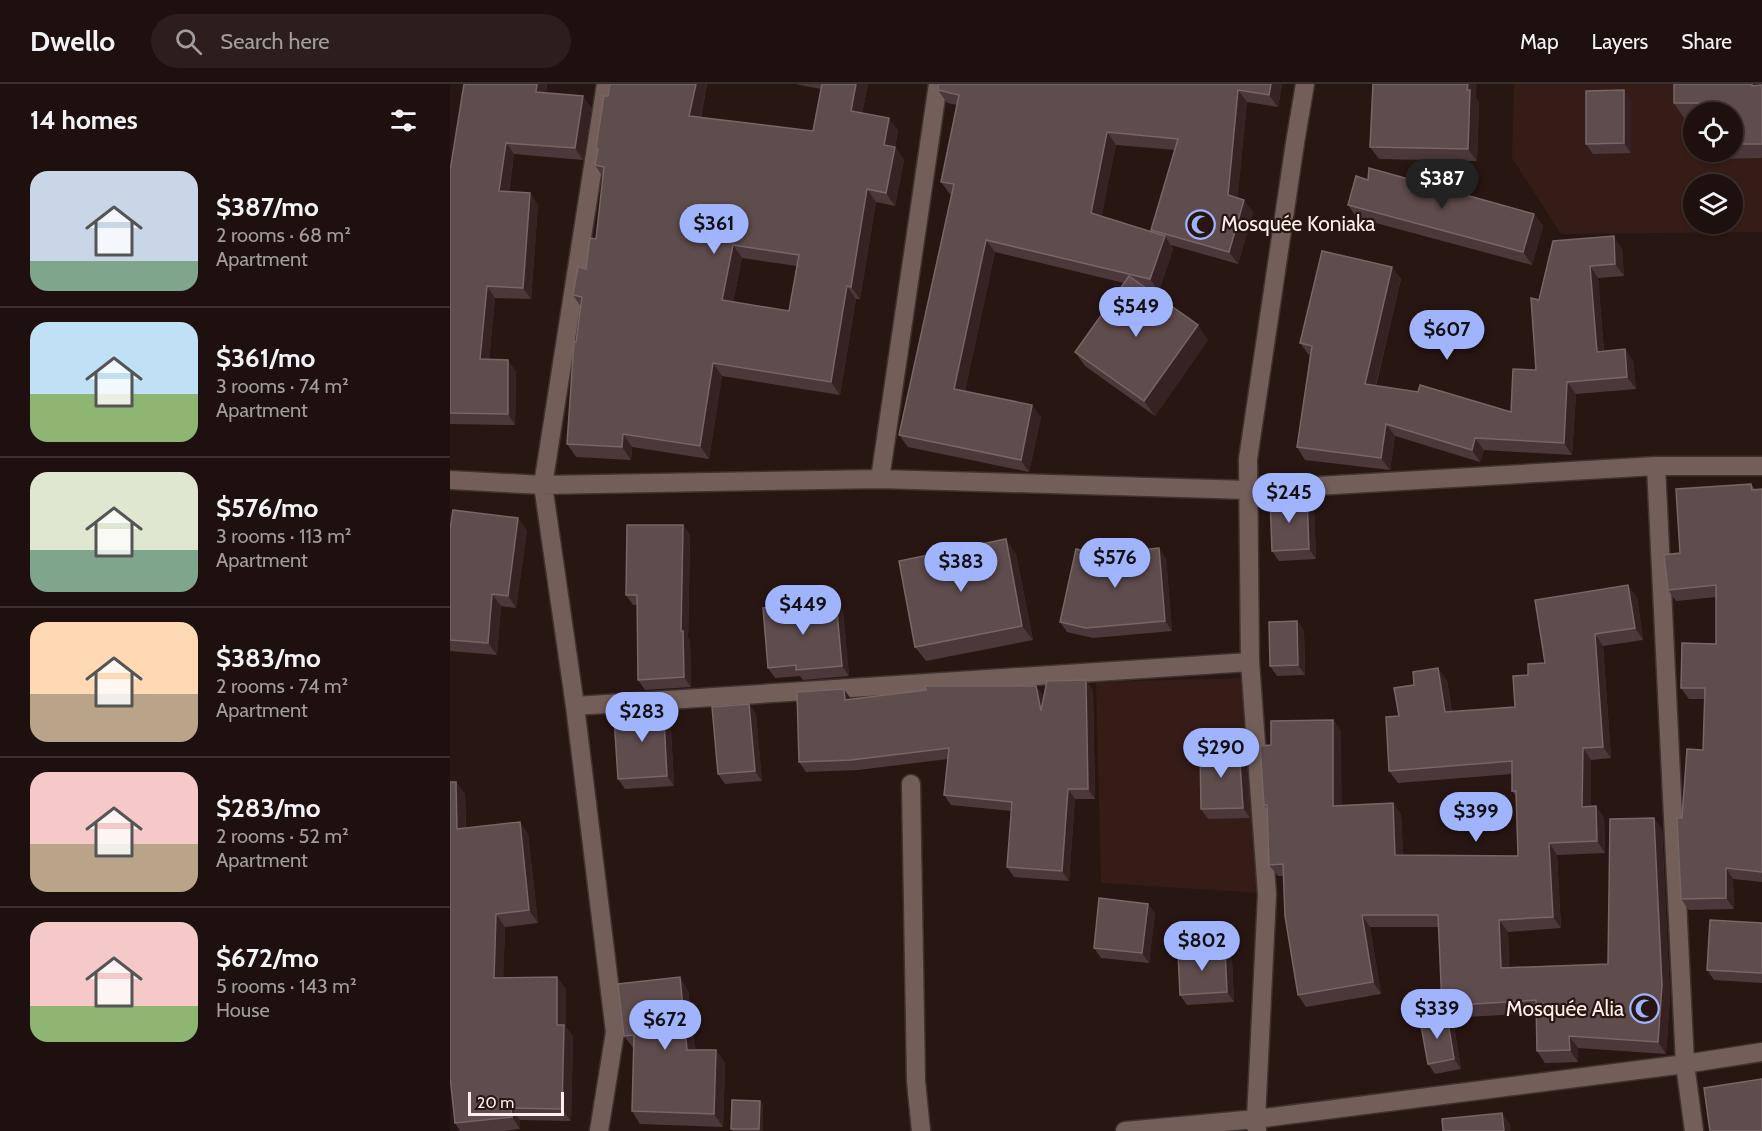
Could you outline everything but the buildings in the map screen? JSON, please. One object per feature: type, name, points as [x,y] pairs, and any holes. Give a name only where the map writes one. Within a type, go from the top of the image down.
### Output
[{"type":"street","points":[[599,1131],[615,1032],[575,706],[543,485],[606,84]]},
{"type":"street","points":[[880,479],[938,84]]},
{"type":"street","points":[[1256,1125],[1268,894],[1250,662],[1248,459],[1305,84]]},
{"type":"street","points":[[450,480],[543,485],[880,479],[1248,490],[1656,466],[1762,466]]},
{"type":"street","points":[[1656,466],[1685,1064],[1694,1131]]},
{"type":"street","points":[[575,706],[1250,662]]},
{"type":"street","points":[[911,784],[916,1081],[921,1131]]},
{"type":"street","points":[[1125,1131],[1256,1125],[1762,1052]]},
{"type":"shaded area","points":[[1514,84],[1762,84],[1762,232],[1743,232],[1743,174],[1683,174],[1683,233],[1561,234],[1512,158]]},
{"type":"shaded area","points":[[1247,678],[1260,893],[1101,883],[1096,682]]},
{"type":"place","name":"Mosquée Koniaka","points":[[1200,224]]},
{"type":"place","name":"Mosquée Alia","points":[[1645,1009]]}]
